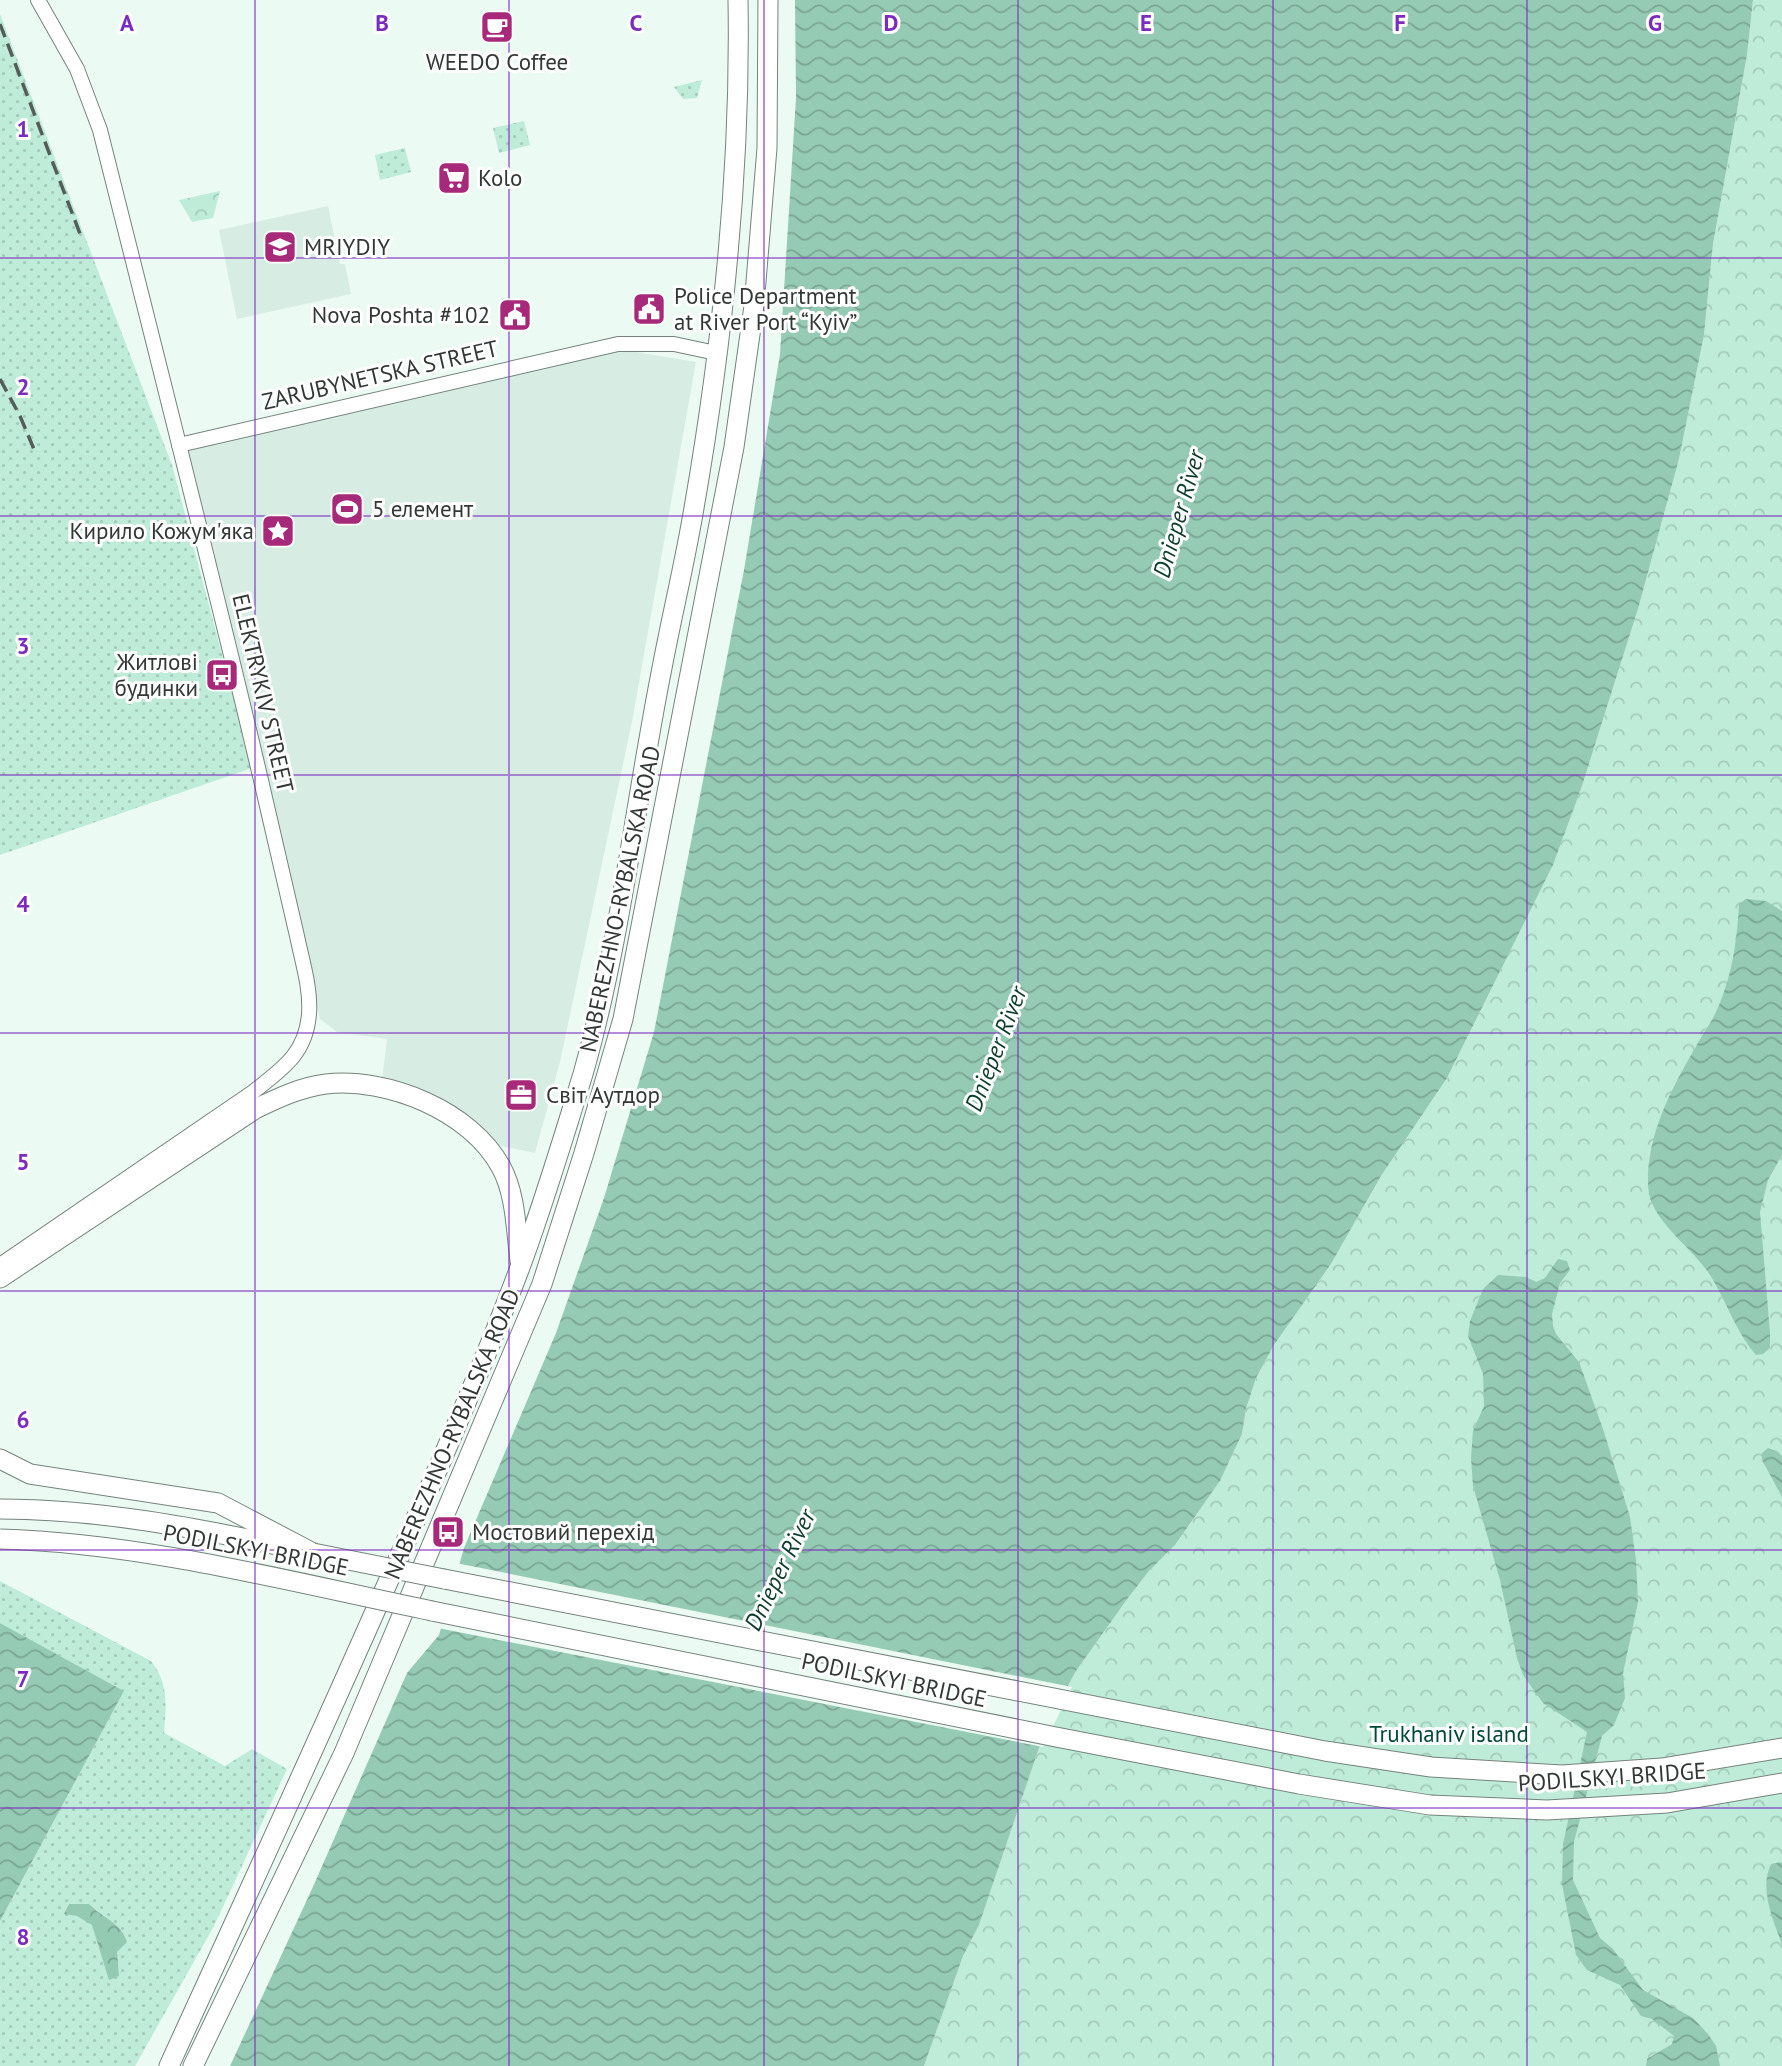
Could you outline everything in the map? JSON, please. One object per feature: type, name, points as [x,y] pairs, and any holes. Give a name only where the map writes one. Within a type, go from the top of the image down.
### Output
[{"type":"main road","name":"NABEREZHNO-RYBALSKA ROAD","points":[[169,2066],[320,1739],[456,1428],[520,1266],[581,1079],[604,987],[660,678],[694,509],[716,353],[736,165],[738,0]]},
{"type":"main road","name":"NABEREZHNO-RYBALSKA ROAD","points":[[193,2066],[344,1754],[542,1284],[624,1019],[734,447],[754,306],[767,148],[768,0]]},
{"type":"main road","points":[[0,1278],[255,1109],[313,1086],[327,1084],[360,1084],[409,1095],[438,1109],[473,1132],[489,1150],[507,1180],[520,1266]]},
{"type":"main road","points":[[0,1459],[30,1474],[218,1503],[313,1553]]},
{"type":"main road","name":"PODILSKYI BRIDGE","points":[[0,1508],[82,1512],[149,1521],[1325,1751],[1431,1767],[1562,1775],[1662,1768],[1782,1748]]},
{"type":"main road","name":"PODILSKYI BRIDGE","points":[[0,1539],[57,1541],[141,1553],[1056,1738],[1299,1784],[1430,1805],[1547,1810],[1667,1803],[1782,1783]]},
{"type":"street","name":"ELEKTRYKIV STREET","points":[[0,1265],[253,1092],[298,1053],[309,1016],[310,996],[223,620],[100,130],[77,69],[38,0]]},
{"type":"street","name":"ZARUBYNETSKA STREET","points":[[179,445],[618,344],[674,344],[716,353]]},
{"type":"shaded area","name":"MRIYDIY","points":[[328,206],[340,264],[345,264],[351,294],[237,319],[219,230]]},
{"type":"shaded area","points":[[624,350],[696,362],[632,722],[560,1062],[535,1153],[485,1143],[381,1087],[387,1039],[337,1032],[320,1019],[265,771],[184,449]]},
{"type":"green space","name":"Trukhaniv island","points":[[1753,0],[1782,0],[1782,2066],[924,2066],[963,1956],[979,1925],[1039,1748],[1062,1697],[1076,1671],[1128,1598],[1149,1571],[1175,1545],[1220,1481],[1242,1434],[1246,1409],[1256,1378],[1274,1345],[1331,1264],[1381,1176],[1447,1078],[1553,865],[1581,789],[1638,609],[1679,459],[1704,335],[1713,244],[1747,55]]},
{"type":"green space","points":[[0,14],[172,465],[252,768],[0,855]]},
{"type":"green space","points":[[702,80],[697,98],[683,99],[674,87]]},
{"type":"green space","points":[[524,121],[530,145],[499,153],[493,128]]},
{"type":"green space","points":[[405,148],[411,172],[380,180],[375,155]]},
{"type":"green space","points":[[220,191],[213,218],[192,222],[179,200]]},
{"type":"green space","points":[[0,1581],[151,1661],[164,1687],[164,1733],[225,1766],[252,1749],[287,1769],[214,1926],[135,2066],[0,2066],[0,1921],[124,1691],[0,1623]]},
{"type":"green space","points":[[69,1904],[89,1904],[116,1925],[124,1935],[127,1942],[117,1952],[119,1976],[109,1980],[92,1925],[77,1916],[64,1914]]},
{"type":"water","name":"Dnieper River","points":[[795,0],[1753,0],[1747,55],[1713,244],[1704,335],[1679,459],[1638,609],[1581,789],[1553,865],[1447,1078],[1381,1176],[1331,1264],[1274,1345],[1256,1378],[1246,1409],[1242,1434],[1220,1481],[1175,1545],[1149,1571],[1128,1598],[1076,1671],[1062,1697],[1039,1748],[979,1925],[963,1956],[924,2066],[230,2066],[407,1673],[439,1635],[464,1548],[556,1333],[604,1198],[654,1032],[744,570],[780,354],[796,98]]},
{"type":"water","points":[[1746,899],[1766,901],[1782,911],[1782,1155],[1768,1180],[1760,1212],[1770,1348],[1763,1354],[1756,1355],[1742,1336],[1708,1272],[1656,1211],[1650,1198],[1648,1181],[1653,1139],[1665,1105],[1713,1018],[1729,977],[1739,904]]},
{"type":"water","points":[[1558,1259],[1567,1261],[1570,1270],[1560,1283],[1552,1314],[1553,1326],[1556,1334],[1579,1362],[1604,1432],[1630,1517],[1638,1602],[1623,1673],[1625,1698],[1614,1725],[1602,1736],[1574,1842],[1573,1880],[1600,1938],[1613,1949],[1643,1990],[1693,2018],[1708,2034],[1716,2046],[1720,2066],[1646,2066],[1647,2059],[1672,2044],[1674,2036],[1652,2019],[1641,2016],[1620,1985],[1587,1970],[1576,1955],[1562,1884],[1563,1844],[1587,1732],[1543,1703],[1523,1675],[1473,1486],[1473,1431],[1484,1406],[1483,1374],[1468,1336],[1470,1321],[1483,1289],[1498,1275],[1526,1277],[1536,1282],[1545,1278]]},
{"type":"water","points":[[1768,1448],[1782,1456],[1782,1497],[1762,1460],[1762,1453]]},
{"type":"water","points":[[0,1623],[124,1691],[0,1921]]},
{"type":"water","points":[[1782,1862],[1782,1944],[1769,1904],[1766,1884],[1771,1864]]},
{"type":"pier","points":[[456,1563],[1072,1687],[1043,1747],[438,1628]]},
{"type":"railway","points":[[0,24],[82,239]]},
{"type":"railway","points":[[0,379],[36,454]]},
{"type":"place","name":"WEEDO Coffee","points":[[497,27]]},
{"type":"place","name":"Kolo","points":[[454,178]]},
{"type":"place","name":"MRIYDIY","points":[[280,247]]},
{"type":"place","name":"Police Department at River Port “Kyiv”","points":[[649,309]]},
{"type":"place","name":"Nova Poshta #102","points":[[515,315]]},
{"type":"place","name":"5 елемент","points":[[347,509]]},
{"type":"place","name":"Кирило Кожум'яка","points":[[278,531]]},
{"type":"place","name":"Житлові будинки","points":[[222,675]]},
{"type":"place","name":"Світ Аутдор","points":[[521,1095]]},
{"type":"place","name":"Мостовий перехід","points":[[448,1532]]}]
